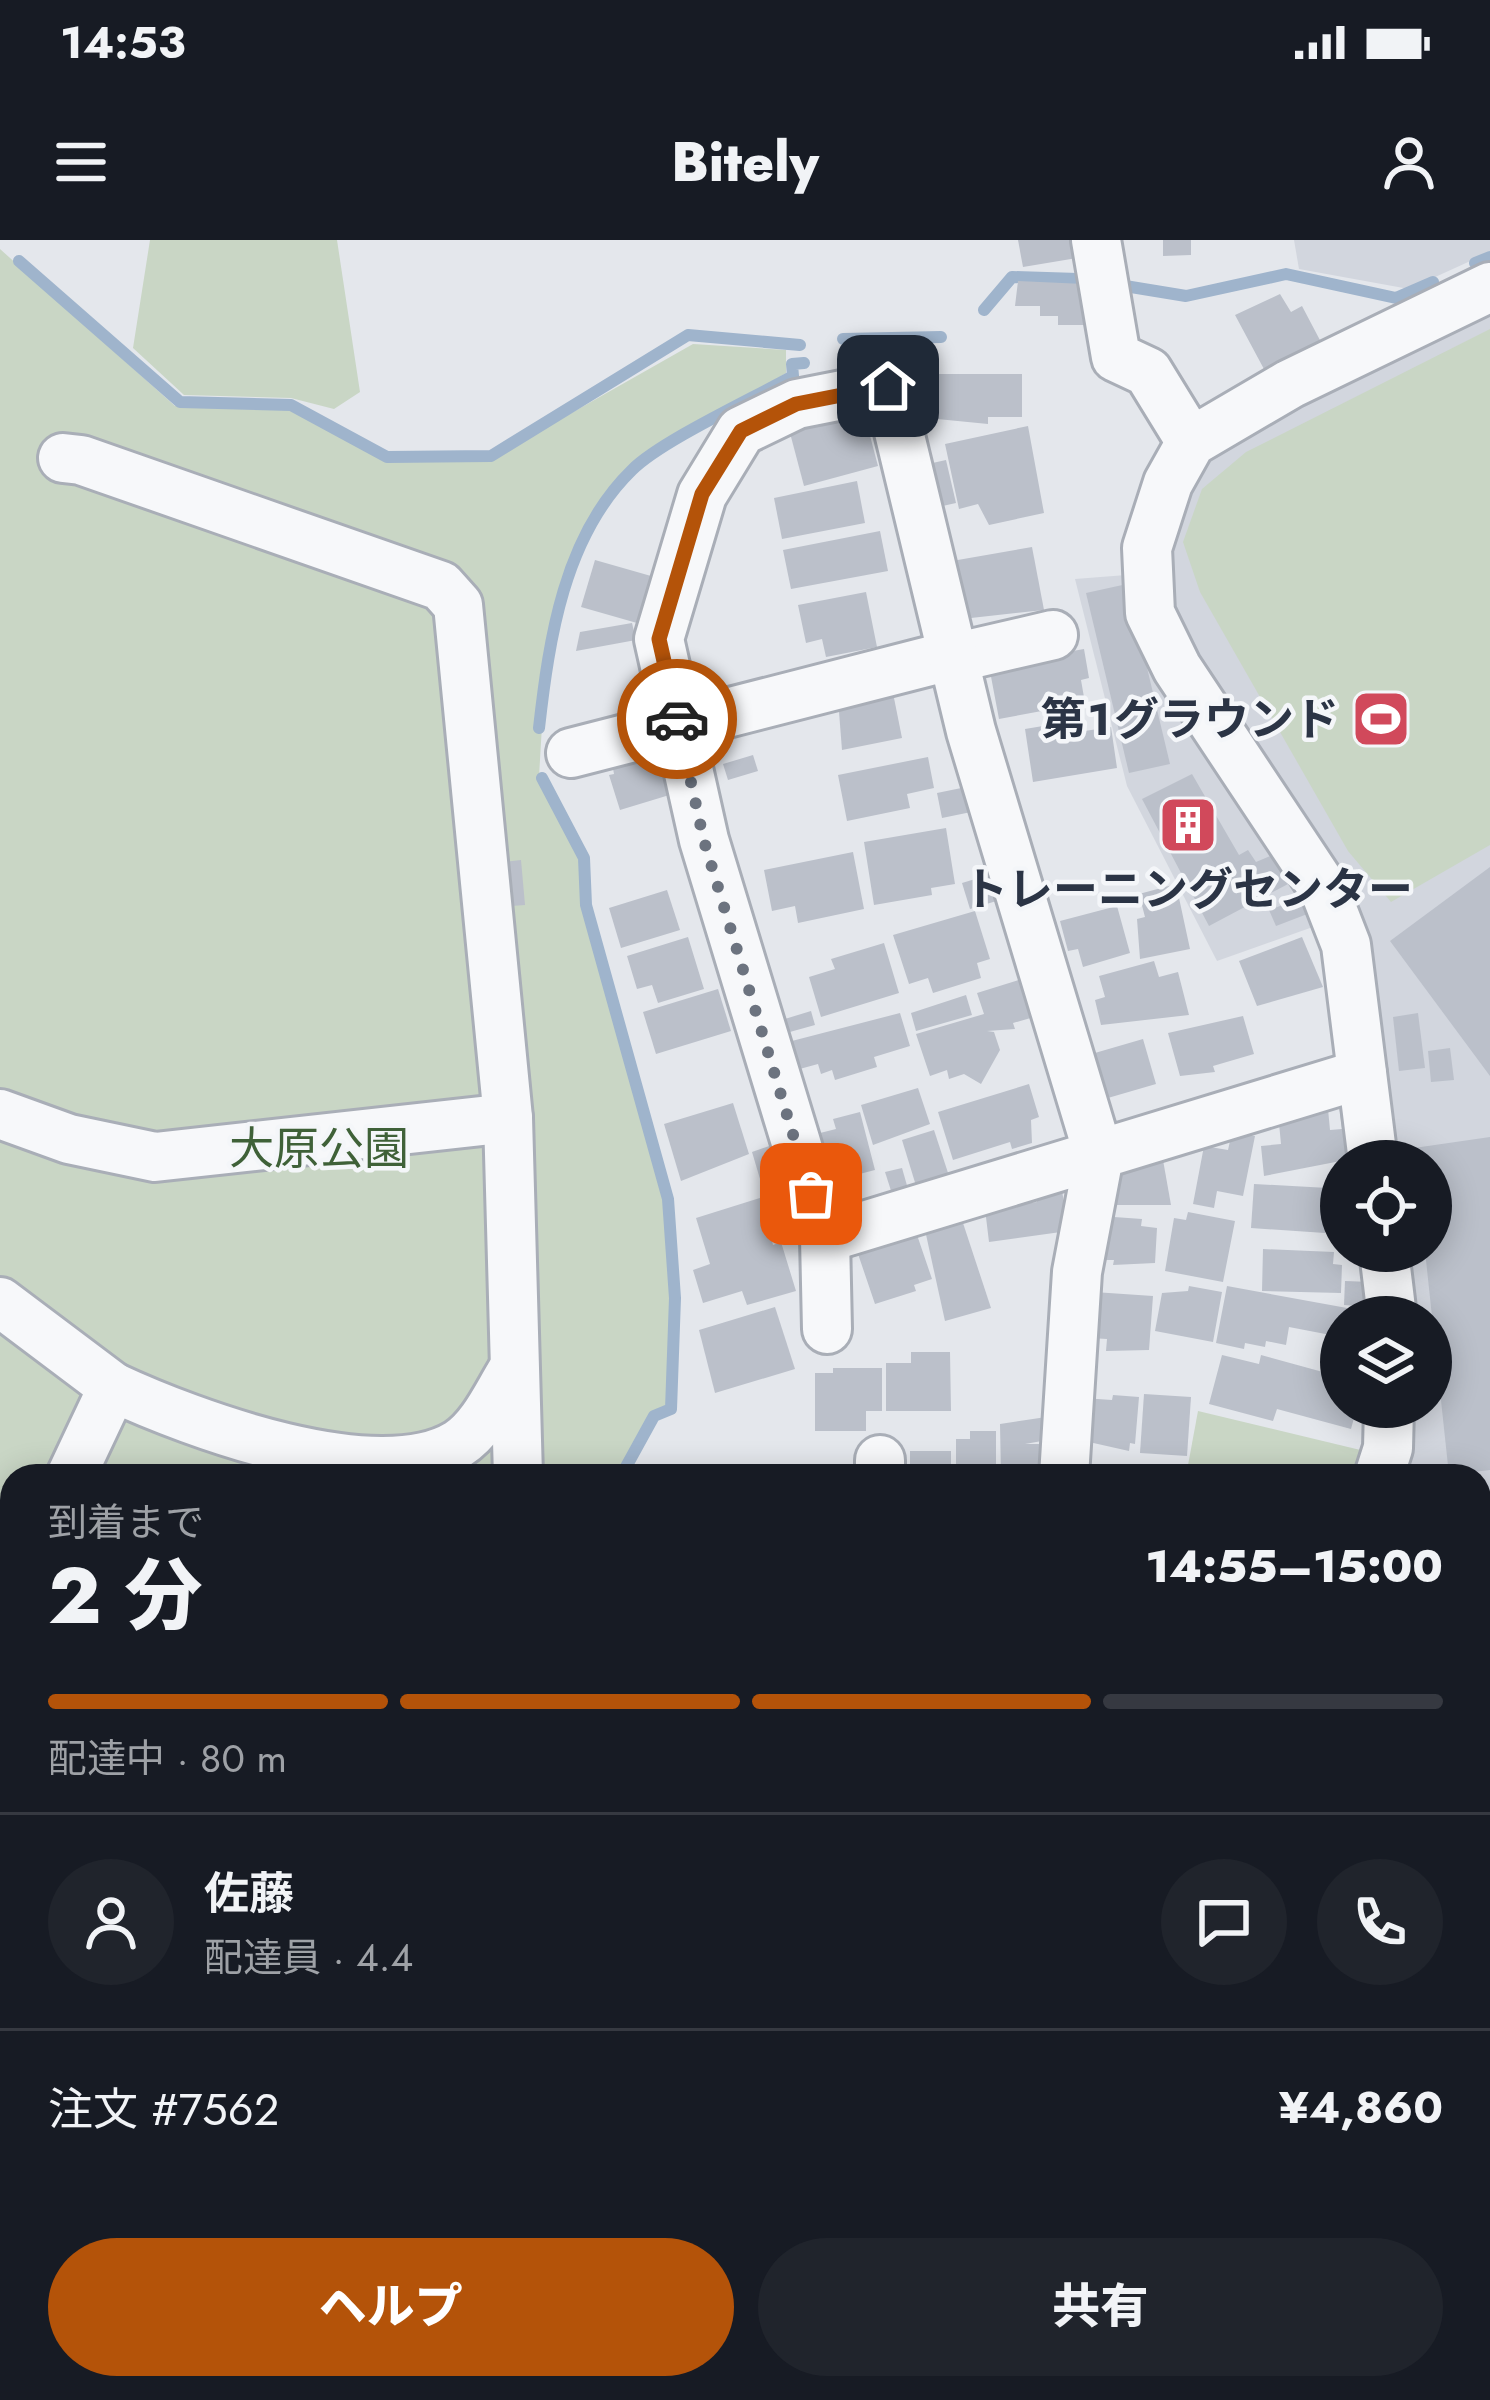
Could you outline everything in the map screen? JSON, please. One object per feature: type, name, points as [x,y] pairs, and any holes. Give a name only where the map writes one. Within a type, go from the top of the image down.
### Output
[{"type":"street","points":[[1096,240],[1116,357],[1148,372],[1192,442]]},
{"type":"street","points":[[1370,1140],[1346,945],[1325,891],[1177,668],[1150,613],[1147,548],[1168,482],[1192,442],[1290,384],[1490,287]]},
{"type":"street","points":[[827,1329],[825,1238],[704,841],[659,639],[702,494],[741,431],[796,404],[888,386],[953,657],[1099,1156],[1077,1272],[1065,1464]]},
{"type":"street","points":[[63,458],[81,460],[441,586],[458,605],[508,1118],[517,1464]]},
{"type":"street","points":[[571,753],[678,723],[1052,635]]},
{"type":"street","points":[[825,1238],[1362,1073]]},
{"type":"street","points":[[0,1114],[69,1139],[154,1157],[508,1118]]},
{"type":"street","points":[[0,1302],[113,1387],[177,1417],[352,1464]]},
{"type":"street","points":[[388,1464],[422,1460],[460,1443],[484,1418],[512,1371]]},
{"type":"street","points":[[77,1464],[113,1387]]},
{"type":"street","points":[[1382,1464],[1388,1428]]},
{"type":"shaded area","points":[[1294,240],[1490,240],[1490,252],[1409,289],[1299,269]]},
{"type":"shaded area","name":"第１グラウンド","points":[[1490,300],[1490,1464],[1393,1464],[1400,1428],[1452,1428],[1452,1296],[1402,1296],[1400,1272],[1452,1272],[1452,1140],[1383,1140],[1360,946],[1163,602],[1164,533],[1205,450]]},
{"type":"shaded area","points":[[1139,574],[1324,923],[1217,961],[1127,786],[1075,579]]},
{"type":"green space","points":[[150,240],[337,240],[360,392],[334,409],[291,398],[184,395],[133,348]]},
{"type":"green space","name":"大原公園","points":[[0,249],[175,406],[289,408],[388,460],[492,458],[693,344],[786,350],[786,373],[633,467],[603,503],[575,557],[547,639],[539,777],[580,857],[582,904],[665,1198],[671,1297],[668,1408],[651,1415],[624,1464],[0,1464]]},
{"type":"green space","name":"第１グラウンド","points":[[1490,329],[1490,845],[1391,902],[1348,851],[1200,592],[1183,542],[1202,489],[1246,452]]},
{"type":"green space","points":[[1198,1411],[1377,1454],[1374,1464],[1188,1464]]},
{"type":"building","points":[[1018,240],[1080,240],[1083,257],[1023,267]]},
{"type":"building","points":[[1163,240],[1191,240],[1191,255],[1163,256]]},
{"type":"building","points":[[1018,281],[1084,284],[1087,325],[1058,325],[1058,316],[1040,316],[1040,306],[1015,306]]},
{"type":"building","points":[[1280,294],[1291,312],[1302,306],[1322,344],[1265,371],[1235,315]]},
{"type":"building","points":[[906,374],[1022,374],[1022,417],[988,417],[988,424],[917,417],[917,394],[906,394]]},
{"type":"building","points":[[864,413],[878,466],[804,486],[790,433]]},
{"type":"building","points":[[1028,426],[1044,513],[989,525],[978,504],[959,509],[945,444]]},
{"type":"building","points":[[946,460],[956,503],[929,509],[919,466]]},
{"type":"building","points":[[857,481],[865,523],[782,539],[774,498]]},
{"type":"building","points":[[880,531],[888,571],[791,589],[783,550]]},
{"type":"building","points":[[1032,547],[1044,610],[962,619],[952,561]]},
{"type":"building","points":[[595,560],[651,576],[637,623],[581,607]]},
{"type":"building","points":[[1127,584],[1170,764],[1129,773],[1086,593]]},
{"type":"building","points":[[866,592],[877,647],[826,657],[822,639],[806,643],[798,605]]},
{"type":"building","points":[[632,623],[636,640],[576,651],[580,632]]},
{"type":"building","points":[[1084,649],[1089,678],[1081,680],[1085,703],[999,719],[989,666]]},
{"type":"building","points":[[892,688],[902,738],[842,750],[838,699]]},
{"type":"building","points":[[1043,726],[1045,737],[1111,727],[1117,768],[1033,782],[1025,729]]},
{"type":"building","points":[[655,750],[658,760],[665,758],[676,793],[620,810],[609,775],[614,774],[612,763]]},
{"type":"building","points":[[753,755],[758,771],[728,780],[723,764]]},
{"type":"building","points":[[928,757],[934,788],[907,794],[910,808],[847,821],[838,775]]},
{"type":"building","name":"トレーニングセンター","points":[[1192,774],[1239,855],[1248,850],[1256,862],[1275,854],[1290,883],[1209,926],[1142,799]]},
{"type":"building","points":[[971,786],[976,811],[942,818],[937,793]]},
{"type":"building","points":[[946,828],[955,884],[931,888],[932,895],[874,905],[864,842]]},
{"type":"building","points":[[853,852],[864,909],[798,923],[795,906],[772,911],[764,870]]},
{"type":"building","points":[[521,860],[525,905],[498,907],[493,863]]},
{"type":"building","points":[[1490,867],[1490,1076],[1390,941]]},
{"type":"building","points":[[995,873],[1003,899],[970,909],[962,883]]},
{"type":"building","points":[[1176,884],[1190,949],[1140,959],[1137,919],[1145,917],[1139,894]]},
{"type":"building","points":[[667,890],[680,930],[621,948],[609,908]]},
{"type":"building","points":[[1304,897],[1310,913],[1276,926],[1269,910]]},
{"type":"building","points":[[1117,906],[1130,953],[1083,967],[1078,949],[1068,951],[1060,921]]},
{"type":"building","points":[[975,911],[990,959],[977,963],[981,978],[933,993],[928,978],[909,984],[893,935]]},
{"type":"building","points":[[688,937],[704,989],[658,1003],[652,985],[637,989],[627,956]]},
{"type":"building","points":[[1302,937],[1323,987],[1257,1006],[1239,961]]},
{"type":"building","points":[[884,943],[899,993],[821,1017],[809,977],[835,969],[831,959]]},
{"type":"building","points":[[1154,961],[1159,977],[1178,972],[1189,1015],[1101,1025],[1095,1000],[1105,997],[1099,976]]},
{"type":"building","points":[[1022,979],[1034,1017],[1013,1023],[1015,1029],[987,1031],[994,1032],[1000,1050],[981,1084],[964,1074],[949,1079],[947,1070],[930,1076],[916,1034],[984,1014],[977,993]]},
{"type":"building","points":[[718,989],[731,1031],[656,1054],[643,1012]]},
{"type":"building","points":[[966,995],[972,1015],[916,1031],[911,1013]]},
{"type":"building","points":[[811,1011],[815,1025],[779,1035],[775,1022]]},
{"type":"building","points":[[900,1013],[910,1046],[874,1057],[877,1067],[835,1080],[832,1070],[821,1074],[818,1064],[796,1070],[788,1042]]},
{"type":"building","points":[[1418,1013],[1425,1068],[1399,1071],[1393,1017]]},
{"type":"building","points":[[1243,1016],[1254,1054],[1213,1066],[1215,1072],[1180,1076],[1168,1033]]},
{"type":"building","points":[[1143,1039],[1156,1084],[1101,1100],[1088,1055]]},
{"type":"building","points":[[1450,1048],[1454,1080],[1431,1082],[1428,1051]]},
{"type":"building","points":[[1029,1084],[1039,1117],[1031,1120],[1032,1143],[1012,1149],[1010,1142],[953,1160],[938,1112]]},
{"type":"building","points":[[918,1088],[930,1124],[873,1145],[861,1105]]},
{"type":"building","points":[[733,1103],[749,1154],[681,1181],[664,1124]]},
{"type":"building","points":[[1350,1103],[1354,1140],[1320,1140],[1320,1165],[1264,1176],[1261,1146],[1281,1144],[1278,1113],[1328,1109],[1330,1130],[1342,1129],[1339,1104]]},
{"type":"building","points":[[860,1112],[875,1170],[821,1184],[808,1136],[836,1129],[833,1119]]},
{"type":"building","points":[[934,1130],[950,1179],[917,1189],[902,1140]]},
{"type":"building","points":[[1232,1132],[1255,1136],[1243,1196],[1217,1191],[1214,1208],[1193,1204],[1204,1146],[1228,1150]]},
{"type":"building","points":[[1490,1137],[1490,1464],[1448,1464],[1444,1428],[1452,1428],[1452,1296],[1430,1296],[1427,1272],[1452,1272],[1452,1142]]},
{"type":"building","points":[[778,1143],[789,1181],[763,1189],[752,1152]]},
{"type":"building","points":[[1125,1160],[1163,1160],[1171,1205],[1113,1205]]},
{"type":"building","points":[[902,1168],[910,1196],[894,1200],[885,1172]]},
{"type":"building","points":[[1254,1184],[1320,1188],[1320,1233],[1251,1228]]},
{"type":"building","points":[[1062,1190],[1068,1231],[989,1242],[985,1209],[1037,1202],[1036,1194]]},
{"type":"building","points":[[763,1197],[773,1245],[781,1242],[796,1291],[747,1305],[742,1291],[703,1303],[693,1270],[710,1264],[696,1218]]},
{"type":"building","points":[[1188,1212],[1235,1221],[1223,1282],[1165,1271],[1174,1218],[1186,1220]]},
{"type":"building","points":[[1114,1217],[1142,1219],[1141,1226],[1157,1228],[1155,1263],[1113,1265],[1114,1260],[1105,1260],[1108,1221]]},
{"type":"building","points":[[962,1220],[991,1308],[945,1321],[925,1230]]},
{"type":"building","points":[[916,1232],[932,1279],[914,1285],[916,1291],[875,1304],[857,1251]]},
{"type":"building","points":[[1263,1249],[1320,1251],[1320,1272],[1342,1272],[1341,1293],[1262,1291]]},
{"type":"building","points":[[1345,1281],[1371,1282],[1370,1296],[1344,1296]]},
{"type":"building","points":[[1189,1286],[1222,1292],[1213,1342],[1155,1331],[1162,1293],[1188,1291]]},
{"type":"building","points":[[1227,1286],[1320,1303],[1320,1333],[1289,1327],[1286,1345],[1245,1343],[1244,1349],[1216,1343]]},
{"type":"building","points":[[1094,1292],[1153,1296],[1149,1350],[1106,1351],[1107,1339],[1090,1338]]},
{"type":"building","points":[[775,1307],[795,1369],[715,1393],[699,1330]]},
{"type":"building","points":[[911,1352],[950,1352],[951,1411],[886,1411],[886,1363],[911,1363]]},
{"type":"building","points":[[1222,1355],[1259,1364],[1261,1355],[1320,1371],[1320,1421],[1277,1409],[1273,1421],[1209,1404]]},
{"type":"building","points":[[833,1368],[882,1368],[882,1411],[866,1411],[866,1431],[815,1431],[815,1373],[833,1373]]},
{"type":"building","points":[[1144,1394],[1191,1397],[1187,1456],[1140,1453]]},
{"type":"building","points":[[1113,1395],[1139,1397],[1135,1444],[1130,1443],[1129,1451],[1080,1440],[1083,1398],[1112,1400]]},
{"type":"building","points":[[1053,1416],[1053,1439],[1025,1444],[1042,1444],[1042,1464],[1001,1464],[1000,1424]]},
{"type":"building","points":[[970,1431],[996,1431],[996,1464],[956,1464],[956,1439],[970,1439]]},
{"type":"building","points":[[910,1451],[951,1451],[951,1464],[910,1464]]},
{"type":"waterway","points":[[1475,263],[1490,257]]},
{"type":"waterway","points":[[19,261],[180,402],[291,405],[387,457],[491,456],[688,335],[800,345]]},
{"type":"waterway","points":[[1125,286],[1186,296],[1286,274],[1396,298],[1433,282]]},
{"type":"waterway","points":[[984,310],[1012,277],[1078,279]]},
{"type":"waterway","points":[[843,339],[941,337]]},
{"type":"waterway","points":[[539,728],[564,590],[575,557],[609,496],[646,459],[793,376],[792,364],[804,363]]},
{"type":"waterway","points":[[542,778],[584,858],[586,905],[668,1199],[675,1298],[671,1409],[654,1416],[628,1464]]},
{"type":"way so far","points":[[677,719],[704,841],[811,1194]]},
{"type":"place","name":"第１グラウンド","points":[[1381,719]]},
{"type":"place","name":"トレーニングセンター","points":[[1188,825]]},
{"type":"route","points":[[677,719],[659,639],[702,494],[741,431],[796,404],[888,386]]}]
